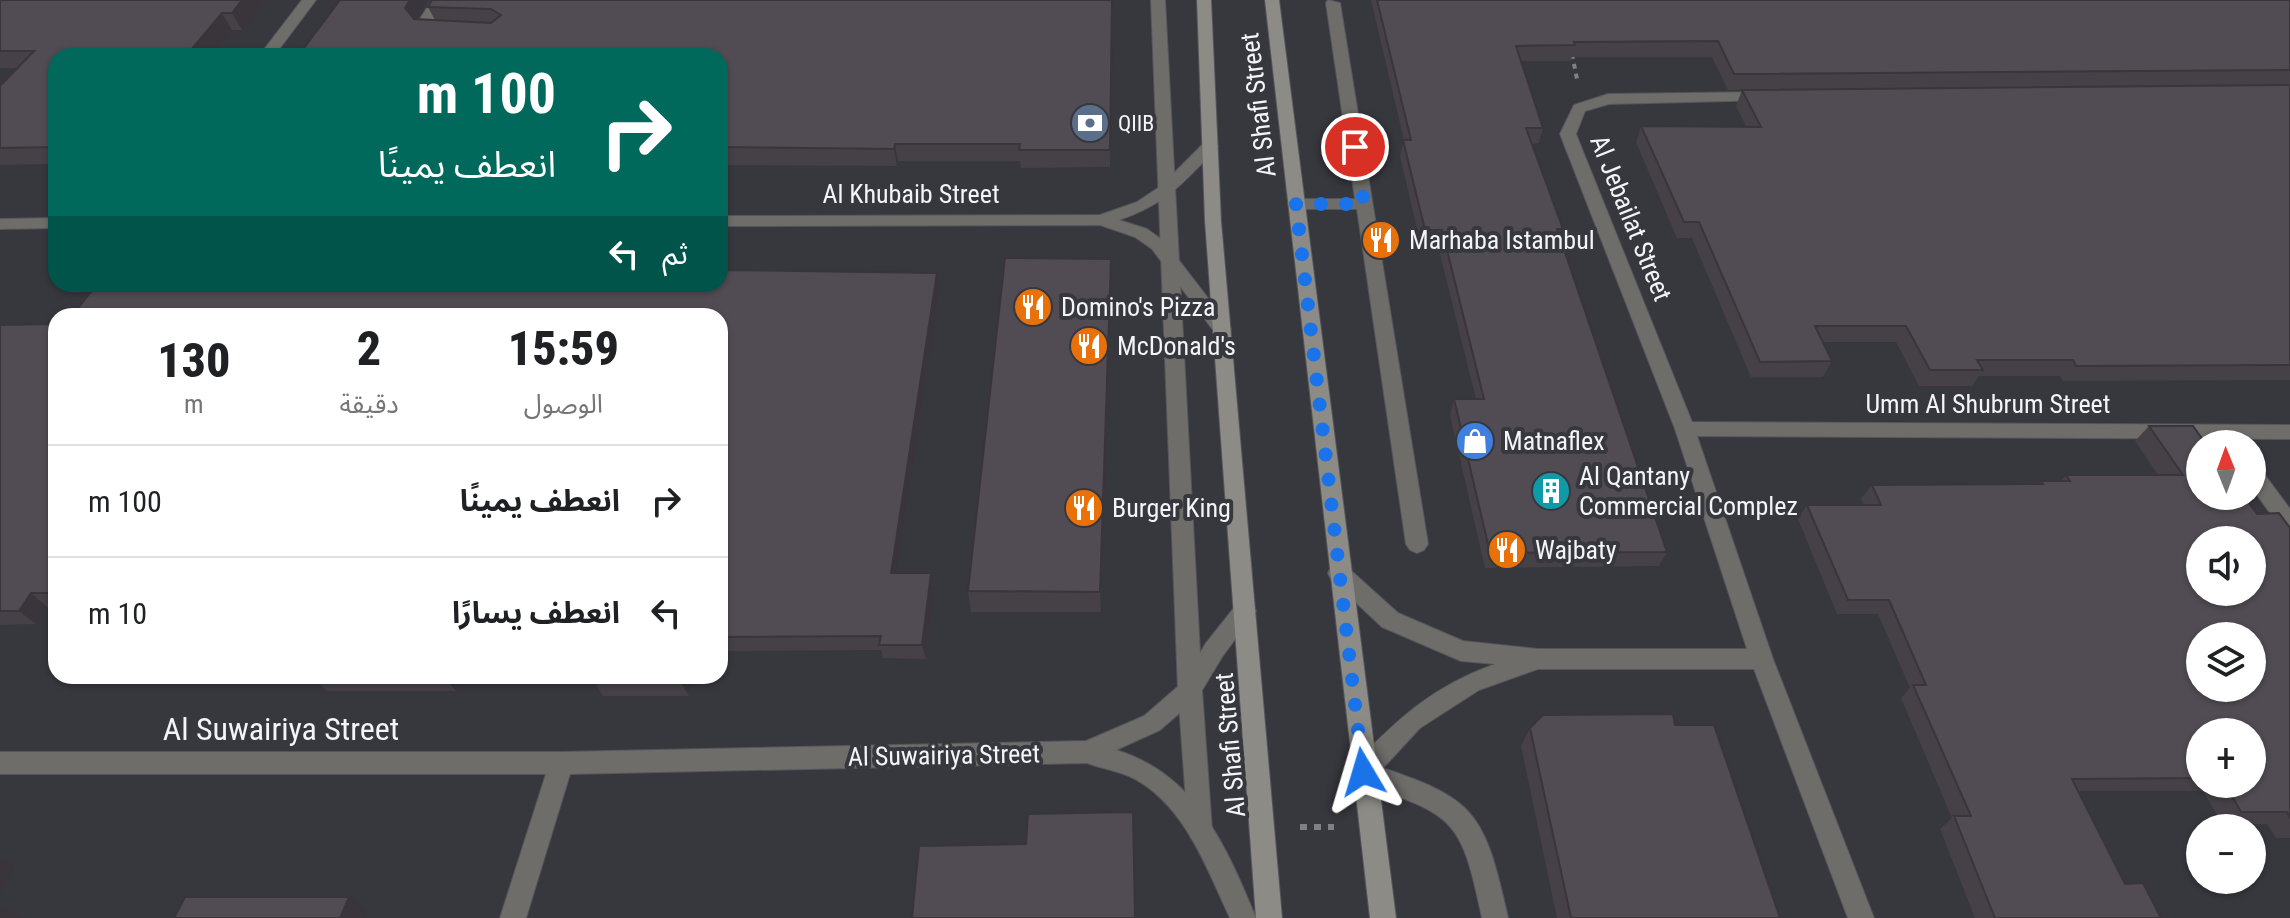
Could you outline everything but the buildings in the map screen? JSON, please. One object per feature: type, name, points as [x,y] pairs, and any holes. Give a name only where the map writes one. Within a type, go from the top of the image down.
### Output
[{"type":"main road","name":"Al Shafi Street","points":[[1204,0],[1222,329],[1269,918]]},
{"type":"main road","name":"Al Shafi Street","points":[[1272,0],[1383,918]]},
{"type":"street","points":[[272,48],[309,0]]},
{"type":"street","points":[[439,0],[423,25],[427,30],[452,32]]},
{"type":"street","points":[[1158,0],[1190,690],[1200,830]]},
{"type":"street","points":[[1333,3],[1417,544]]},
{"type":"street","name":"Al Jebailat Street","points":[[1782,97],[1608,99],[1579,108],[1568,134],[1685,429],[1762,659],[1861,918]]},
{"type":"street","name":"Al Shafi Street","points":[[1101,220],[1143,206],[1167,190],[1210,146]]},
{"type":"street","points":[[1296,204],[1364,204]]},
{"type":"street","points":[[1101,220],[1141,233],[1158,245],[1222,329]]},
{"type":"street","name":"Al Khubaib Street","points":[[728,221],[1101,220]]},
{"type":"street","points":[[0,224],[48,223]]},
{"type":"street","name":"Umm Al Shubrum Street","points":[[1685,429],[2186,437]]},
{"type":"street","name":"Umm Al Shubrum Street","points":[[2266,434],[2290,432]]},
{"type":"street","points":[[2266,492],[2290,525]]},
{"type":"street","points":[[1339,573],[1390,620],[1461,651],[1538,659],[1762,659]]},
{"type":"street","name":"Al Suwairiya Street","points":[[1087,752],[1152,723],[1190,690],[1214,650],[1245,611]]},
{"type":"street","points":[[1495,918],[1478,842],[1467,824],[1451,807],[1432,796],[1363,772],[1412,721],[1471,683],[1538,659]]},
{"type":"street","name":"Al Suwairiya Street","points":[[0,763],[561,763],[1087,752],[1146,772],[1179,802],[1200,830],[1243,918]]},
{"type":"street","points":[[513,918],[561,763]]},
{"type":"path","points":[[1570,51],[1576,64],[1579,108]]},
{"type":"path","points":[[1263,827],[1371,827]]},
{"type":"place","name":"QIIB","points":[[1090,123]]},
{"type":"place","name":"Marhaba Istambul","points":[[1381,240]]},
{"type":"place","name":"Domino's Pizza","points":[[1033,307]]},
{"type":"place","name":"McDonald's","points":[[1089,346]]},
{"type":"place","name":"Matnaflex","points":[[1475,441]]},
{"type":"place","name":"Al Qantany Commercial Complez","points":[[1551,491]]},
{"type":"place","name":"Burger King","points":[[1084,508]]},
{"type":"place","name":"Wajbaty","points":[[1507,550]]},
{"type":"route","points":[[1355,147],[1364,204],[1296,204],[1363,772]]}]
